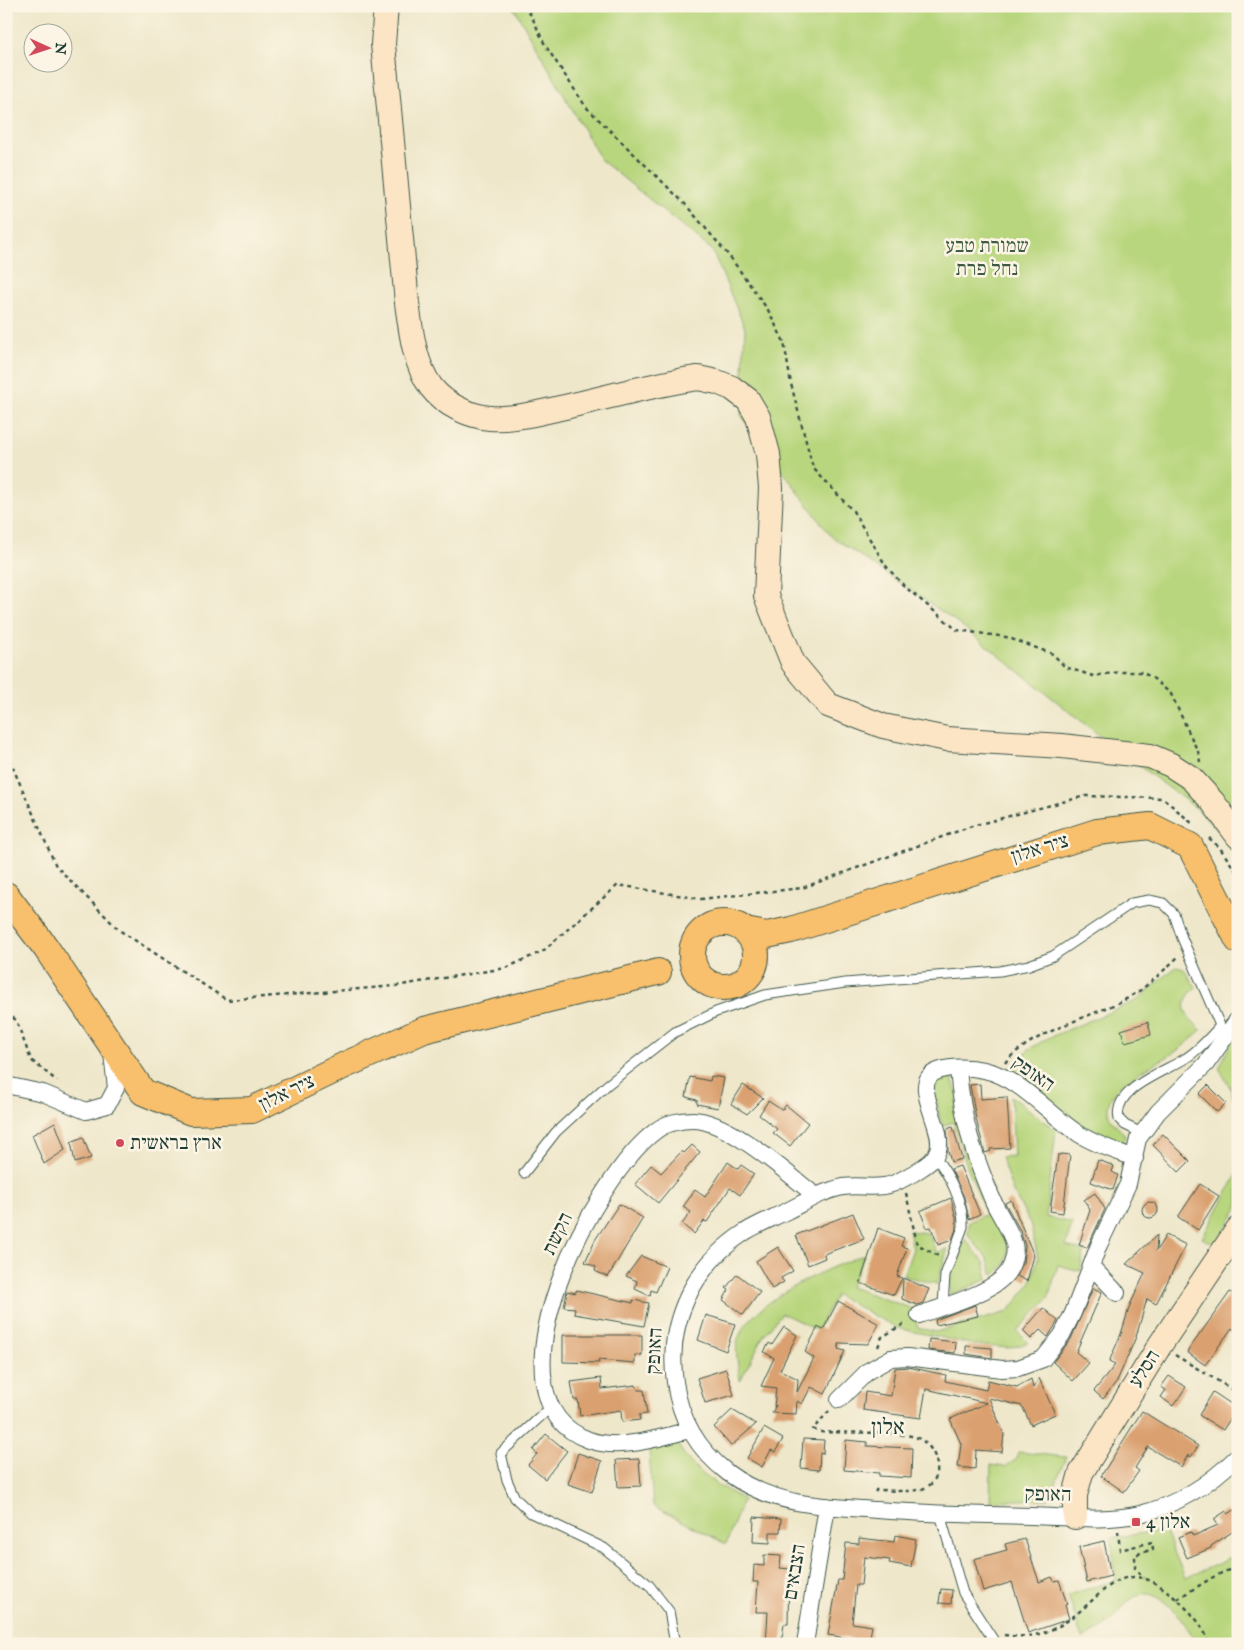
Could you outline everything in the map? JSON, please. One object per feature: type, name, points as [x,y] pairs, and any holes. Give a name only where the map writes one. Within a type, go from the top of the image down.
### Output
[{"type":"main road","name":"ציר אלון","points":[[745,931],[767,935],[791,930],[1097,832],[1150,826],[1190,846],[1238,940]]},
{"type":"main road","name":"ציר אלון","points":[[6,895],[46,948],[143,1092],[191,1112],[252,1110],[344,1064],[424,1030],[658,972],[675,970],[698,974]]},
{"type":"main road","points":[[725,924],[745,931],[753,943],[754,964],[742,981],[729,987],[708,984],[698,974],[692,961],[693,947],[700,934],[711,926],[725,924]]},
{"type":"main road","name":"ציר אלון","points":[[754,964],[763,952],[791,930]]},
{"type":"main road","name":"ציר אלון","points":[[658,972],[681,958],[693,947]]},
{"type":"street","points":[[386,6],[383,44],[407,303],[412,336],[421,366],[431,387],[451,405],[470,414],[489,418],[541,412],[698,378],[732,388],[748,400],[758,417],[768,454],[771,488],[766,596],[793,663],[828,705],[883,726],[947,739],[1062,746],[1150,756],[1171,765],[1191,778],[1238,836]]},
{"type":"street","points":[[839,1400],[855,1381],[891,1358],[908,1357],[1002,1369],[1018,1368],[1043,1359],[1062,1335],[1128,1184],[1138,1140],[1142,1133],[1158,1112],[1206,1064],[1223,1032],[1238,1019]]},
{"type":"street","points":[[6,1085],[43,1093],[86,1111],[107,1105],[116,1088],[112,1045]]},
{"type":"street","name":"האופק","points":[[1135,1158],[1108,1149],[1080,1134],[997,1073],[980,1069],[948,1068],[932,1073],[925,1082],[926,1096],[940,1137],[939,1148],[932,1162],[904,1179],[886,1186],[842,1187],[816,1196],[744,1233],[709,1264],[690,1290],[679,1316],[673,1352],[676,1392],[690,1430],[712,1459],[742,1482],[774,1496],[827,1506],[940,1514],[1116,1518],[1153,1510],[1182,1498],[1214,1477],[1238,1456]]},
{"type":"street","points":[[919,1315],[980,1292],[998,1281],[1010,1270],[1014,1254],[1014,1244],[1001,1220],[970,1142],[960,1105],[958,1069]]},
{"type":"street","name":"הקשת","points":[[690,1430],[638,1442],[612,1443],[590,1441],[573,1432],[551,1407],[542,1356],[545,1326],[571,1252],[595,1207],[641,1143],[659,1128],[674,1122],[691,1120],[714,1123],[725,1129],[816,1196]]},
{"type":"street","name":"הסלע","points":[[1075,1517],[1075,1495],[1081,1473],[1160,1345],[1238,1229]]},
{"type":"street","points":[[1091,1266],[1117,1293]]},
{"type":"street","name":"הצבאים","points":[[805,1644],[827,1506]]},
{"type":"lane","points":[[524,1173],[556,1132],[607,1085],[675,1032],[716,1012],[765,996],[845,983],[1000,971],[1029,966],[1053,956],[1132,903],[1149,900],[1163,902],[1174,914],[1186,950],[1223,1032],[1188,1057],[1129,1091],[1118,1106],[1119,1119],[1125,1125],[1142,1133]]},
{"type":"lane","points":[[935,1157],[944,1167],[964,1220],[960,1236],[949,1262],[943,1287],[944,1305]]},
{"type":"lane","points":[[551,1407],[501,1453],[507,1480],[515,1498],[532,1513],[604,1548],[649,1585],[669,1611],[675,1644]]},
{"type":"lane","points":[[940,1514],[963,1593],[996,1644]]},
{"type":"path","points":[[523,6],[531,15],[563,74],[586,107],[685,204],[730,257],[768,310],[784,342],[791,384],[813,468],[853,511],[886,566],[904,586],[957,630],[1006,637],[1053,654],[1065,667],[1093,676],[1120,672],[1142,672],[1154,679],[1171,694],[1199,754],[1200,788]]},
{"type":"path","points":[[6,752],[56,866],[119,930],[227,1000],[394,986],[506,968],[543,951],[618,885],[701,899],[802,888],[972,826],[1085,796],[1162,798],[1198,829]]},
{"type":"path","points":[[1206,835],[1220,848],[1238,874]]},
{"type":"path","points":[[997,1073],[1010,1057],[1026,1045],[1124,1000],[1154,980],[1186,950]]},
{"type":"path","points":[[6,1013],[16,1020],[30,1060],[60,1083]]},
{"type":"path","points":[[904,1179],[917,1244],[949,1262]]},
{"type":"path","points":[[883,1362],[878,1352],[882,1337],[919,1315]]},
{"type":"path","points":[[1160,1345],[1238,1393]]},
{"type":"path","points":[[839,1400],[813,1428],[819,1432],[911,1436],[920,1439],[935,1455],[937,1474],[930,1485],[917,1490],[876,1490],[874,1510]]},
{"type":"path","points":[[1116,1518],[1120,1550],[1152,1542],[1153,1549],[1135,1556],[1134,1568],[1145,1579]]},
{"type":"path","points":[[1177,1600],[1215,1576],[1238,1566]]},
{"type":"path","points":[[1118,1587],[1134,1578],[1145,1579],[1161,1586],[1200,1624],[1208,1644]]},
{"type":"path","points":[[1004,1634],[1015,1640]]},
{"type":"path","points":[[1232,1644],[1238,1637]]},
{"type":"green space","name":"שמורת טבע נחל פרת","points":[[513,6],[1238,6],[1238,850],[1196,808],[1115,748],[957,622],[831,536],[741,415],[745,328],[712,250],[601,160]]},
{"type":"green space","points":[[1176,967],[1184,969],[1196,987],[1186,1000],[1185,1010],[1201,1030],[1178,1050],[1135,1075],[1115,1092],[1110,1101],[1108,1111],[1113,1122],[1126,1136],[1123,1143],[1094,1134],[1079,1125],[1062,1114],[1008,1070],[1028,1050],[1048,1038],[1136,1001]]},
{"type":"green space","points":[[1232,1041],[1238,1042],[1238,1116],[1231,1089],[1219,1068]]},
{"type":"green space","points":[[943,1075],[952,1079],[986,1172],[1003,1226],[1007,1258],[1002,1268],[993,1275],[987,1258],[968,1235],[969,1222],[986,1214],[966,1163],[953,1122],[942,1126],[933,1087],[936,1078]]},
{"type":"green space","points":[[1011,1096],[1056,1130],[1046,1217],[1072,1223],[1066,1246],[1084,1251],[1080,1271],[1058,1265],[1048,1299],[1017,1331],[1029,1343],[1008,1348],[975,1345],[897,1328],[836,1295],[817,1330],[782,1313],[764,1335],[740,1381],[737,1354],[738,1339],[746,1325],[758,1312],[793,1287],[831,1268],[864,1255],[850,1287],[913,1309],[918,1328],[936,1332],[1008,1312],[1030,1284],[1038,1258],[1030,1223],[1013,1192],[1001,1157],[1014,1156]]},
{"type":"green space","points":[[1238,1173],[1238,1208],[1215,1245],[1202,1238]]},
{"type":"green space","points":[[909,1231],[928,1233],[937,1253],[948,1248],[937,1284],[903,1276],[913,1249]]},
{"type":"green space","points":[[965,1239],[984,1262],[988,1279],[950,1295],[952,1273]]},
{"type":"green space","points":[[676,1439],[687,1459],[695,1467],[713,1482],[743,1500],[726,1544],[653,1506],[649,1450]]},
{"type":"green space","points":[[1018,1452],[1066,1457],[1049,1499],[990,1501],[991,1465],[1005,1467],[1017,1459]]},
{"type":"green space","points":[[1165,1530],[1185,1578],[1227,1560],[1238,1553],[1238,1644],[1197,1644],[1172,1609],[1154,1596],[1145,1594],[1136,1596],[1109,1623],[1082,1639],[1068,1595],[1116,1580],[1111,1538]]},
{"type":"building","points":[[1148,1022],[1151,1035],[1125,1042],[1121,1030]]},
{"type":"building","points":[[711,1076],[724,1078],[718,1108],[697,1104],[697,1100],[686,1097],[690,1077],[710,1081]]},
{"type":"building","points":[[980,1084],[981,1099],[1007,1097],[1010,1148],[990,1149],[991,1151],[985,1153],[970,1085]]},
{"type":"building","points":[[743,1085],[763,1098],[747,1114],[731,1104]]},
{"type":"building","points":[[1208,1085],[1226,1103],[1217,1112],[1199,1094]]},
{"type":"building","points":[[768,1101],[782,1110],[786,1105],[808,1123],[790,1146],[773,1133],[777,1129],[759,1115]]},
{"type":"building","points":[[55,1122],[65,1150],[44,1164],[32,1135]]},
{"type":"building","points":[[953,1127],[962,1159],[951,1162],[948,1151],[947,1129]]},
{"type":"building","points":[[1163,1134],[1190,1161],[1179,1172],[1153,1145]]},
{"type":"building","points":[[83,1137],[91,1158],[75,1163],[71,1142]]},
{"type":"building","points":[[692,1145],[700,1152],[658,1203],[635,1184],[651,1165],[661,1173],[682,1151],[684,1153]]},
{"type":"building","points":[[1058,1155],[1070,1155],[1063,1213],[1050,1211]]},
{"type":"building","points":[[1098,1160],[1114,1166],[1112,1172],[1118,1175],[1113,1190],[1091,1182]]},
{"type":"building","points":[[728,1162],[738,1169],[741,1165],[754,1174],[740,1195],[730,1188],[707,1222],[704,1221],[694,1234],[682,1224],[691,1212],[683,1207],[695,1190],[705,1197]]},
{"type":"building","points":[[960,1166],[980,1214],[969,1219],[964,1197],[951,1169]]},
{"type":"building","points":[[1200,1184],[1219,1196],[1198,1230],[1178,1217]]},
{"type":"building","points":[[1095,1193],[1105,1209],[1087,1248],[1079,1245],[1090,1210],[1084,1200]]},
{"type":"building","points":[[951,1198],[956,1218],[956,1229],[952,1240],[938,1245],[931,1227],[927,1228],[920,1211]]},
{"type":"building","points":[[1011,1200],[1034,1256],[1027,1281],[1017,1276],[1023,1263],[1025,1246],[1020,1230],[1005,1203]]},
{"type":"building","points":[[1150,1202],[1158,1210],[1150,1218],[1142,1210]]},
{"type":"building","points":[[619,1204],[643,1218],[608,1277],[595,1271],[596,1267],[585,1262],[595,1240]]},
{"type":"building","points":[[853,1213],[864,1239],[824,1254],[825,1258],[808,1265],[796,1235]]},
{"type":"building","points":[[878,1228],[904,1238],[901,1246],[907,1248],[897,1276],[902,1278],[894,1295],[860,1283]]},
{"type":"building","points":[[1157,1235],[1156,1251],[1166,1235],[1186,1245],[1156,1304],[1147,1299],[1136,1337],[1117,1381],[1103,1399],[1094,1391],[1115,1365],[1109,1362],[1121,1334],[1130,1305],[1145,1273],[1126,1264]]},
{"type":"building","points":[[778,1247],[793,1271],[781,1278],[784,1282],[772,1289],[756,1261]]},
{"type":"building","points":[[641,1256],[667,1267],[656,1292],[651,1290],[650,1296],[635,1289],[637,1281],[626,1276]]},
{"type":"building","points":[[737,1274],[760,1292],[743,1315],[723,1300],[729,1290],[726,1288]]},
{"type":"building","points":[[903,1278],[929,1289],[923,1303],[917,1305],[902,1299]]},
{"type":"building","points":[[1093,1288],[1102,1292],[1076,1352],[1089,1363],[1073,1381],[1053,1362],[1071,1339]]},
{"type":"building","points":[[576,1290],[633,1303],[633,1300],[649,1303],[644,1326],[574,1314],[575,1308],[564,1307],[567,1291],[576,1293]]},
{"type":"building","points":[[1230,1292],[1238,1297],[1238,1333],[1232,1328],[1205,1365],[1187,1352]]},
{"type":"building","points":[[838,1301],[879,1324],[868,1344],[839,1343],[838,1349],[845,1351],[825,1394],[811,1387],[802,1404],[797,1401],[796,1414],[772,1413],[776,1405],[774,1407],[776,1388],[761,1386],[774,1358],[764,1352],[769,1343],[772,1345],[784,1327],[797,1335],[780,1370],[798,1379],[797,1392],[814,1358],[805,1352],[818,1327],[823,1330]]},
{"type":"building","points":[[975,1305],[978,1316],[936,1325],[935,1320]]},
{"type":"building","points":[[1043,1308],[1058,1321],[1048,1337],[1040,1330],[1031,1339],[1023,1331]]},
{"type":"building","points":[[706,1315],[735,1324],[726,1351],[698,1340]]},
{"type":"building","points":[[563,1335],[642,1335],[642,1355],[635,1355],[635,1363],[598,1360],[599,1363],[563,1362]]},
{"type":"building","points":[[929,1339],[956,1342],[955,1353],[928,1350]]},
{"type":"building","points":[[966,1346],[992,1348],[992,1358],[966,1354]]},
{"type":"building","points":[[908,1367],[946,1375],[945,1381],[986,1390],[988,1380],[1017,1387],[1031,1379],[1033,1388],[1039,1378],[1055,1414],[1031,1425],[1022,1406],[989,1398],[1004,1434],[1002,1452],[976,1450],[975,1469],[958,1467],[961,1444],[950,1419],[987,1403],[926,1389],[921,1418],[863,1410],[865,1392],[891,1396],[895,1368]]},
{"type":"building","points":[[726,1369],[734,1395],[705,1403],[697,1378]]},
{"type":"building","points":[[1169,1376],[1186,1387],[1173,1406],[1161,1397],[1166,1390],[1161,1387]]},
{"type":"building","points":[[601,1378],[602,1389],[636,1385],[638,1390],[644,1390],[647,1414],[639,1415],[640,1420],[622,1422],[621,1410],[580,1416],[578,1400],[574,1400],[571,1382]]},
{"type":"building","points":[[1213,1392],[1237,1408],[1223,1430],[1199,1415]]},
{"type":"building","points":[[732,1410],[756,1424],[731,1446],[714,1427]]},
{"type":"building","points":[[1142,1411],[1198,1446],[1191,1457],[1188,1455],[1181,1467],[1148,1447],[1135,1468],[1139,1471],[1124,1492],[1101,1476]]},
{"type":"building","points":[[764,1428],[783,1439],[775,1452],[771,1450],[762,1467],[747,1458]]},
{"type":"building","points":[[546,1434],[567,1451],[545,1479],[528,1465],[537,1454],[533,1450]]},
{"type":"building","points":[[803,1439],[824,1440],[823,1454],[820,1453],[819,1470],[801,1468]]},
{"type":"building","points":[[846,1440],[867,1442],[867,1446],[912,1448],[911,1478],[879,1476],[879,1473],[844,1470]]},
{"type":"building","points":[[578,1453],[602,1461],[592,1492],[568,1484]]},
{"type":"building","points":[[639,1459],[641,1486],[618,1487],[616,1460]]},
{"type":"building","points":[[1238,1508],[1238,1528],[1211,1546],[1211,1548],[1187,1558],[1178,1537],[1191,1532],[1193,1536],[1218,1525],[1214,1519],[1226,1511],[1228,1514]]},
{"type":"building","points":[[754,1517],[781,1519],[780,1532],[770,1532],[770,1543],[753,1542]]},
{"type":"building","points":[[895,1535],[916,1539],[911,1567],[889,1563],[890,1560],[864,1557],[861,1585],[856,1585],[852,1623],[872,1626],[869,1642],[828,1635],[838,1580],[842,1580],[846,1543],[859,1544],[859,1538],[894,1542]]},
{"type":"building","points":[[1025,1539],[1039,1582],[1052,1577],[1054,1581],[1059,1580],[1067,1604],[1065,1605],[1069,1619],[1028,1633],[1012,1582],[983,1591],[974,1559],[1007,1550],[1005,1544]]},
{"type":"building","points":[[1104,1541],[1111,1576],[1087,1582],[1079,1547]]},
{"type":"building","points":[[764,1555],[781,1556],[780,1568],[789,1569],[788,1624],[784,1624],[781,1644],[766,1644],[768,1612],[756,1612],[758,1582],[753,1582],[754,1565],[764,1566]]},
{"type":"building","points":[[941,1589],[952,1590],[951,1604],[939,1603]]},
{"type":"place","name":"ארץ בראשית","points":[[120,1143]]},
{"type":"place","name":"אלון 4","points":[[1136,1522]]},
{"type":"district","name":"אלון","points":[[888,1428]]}]
